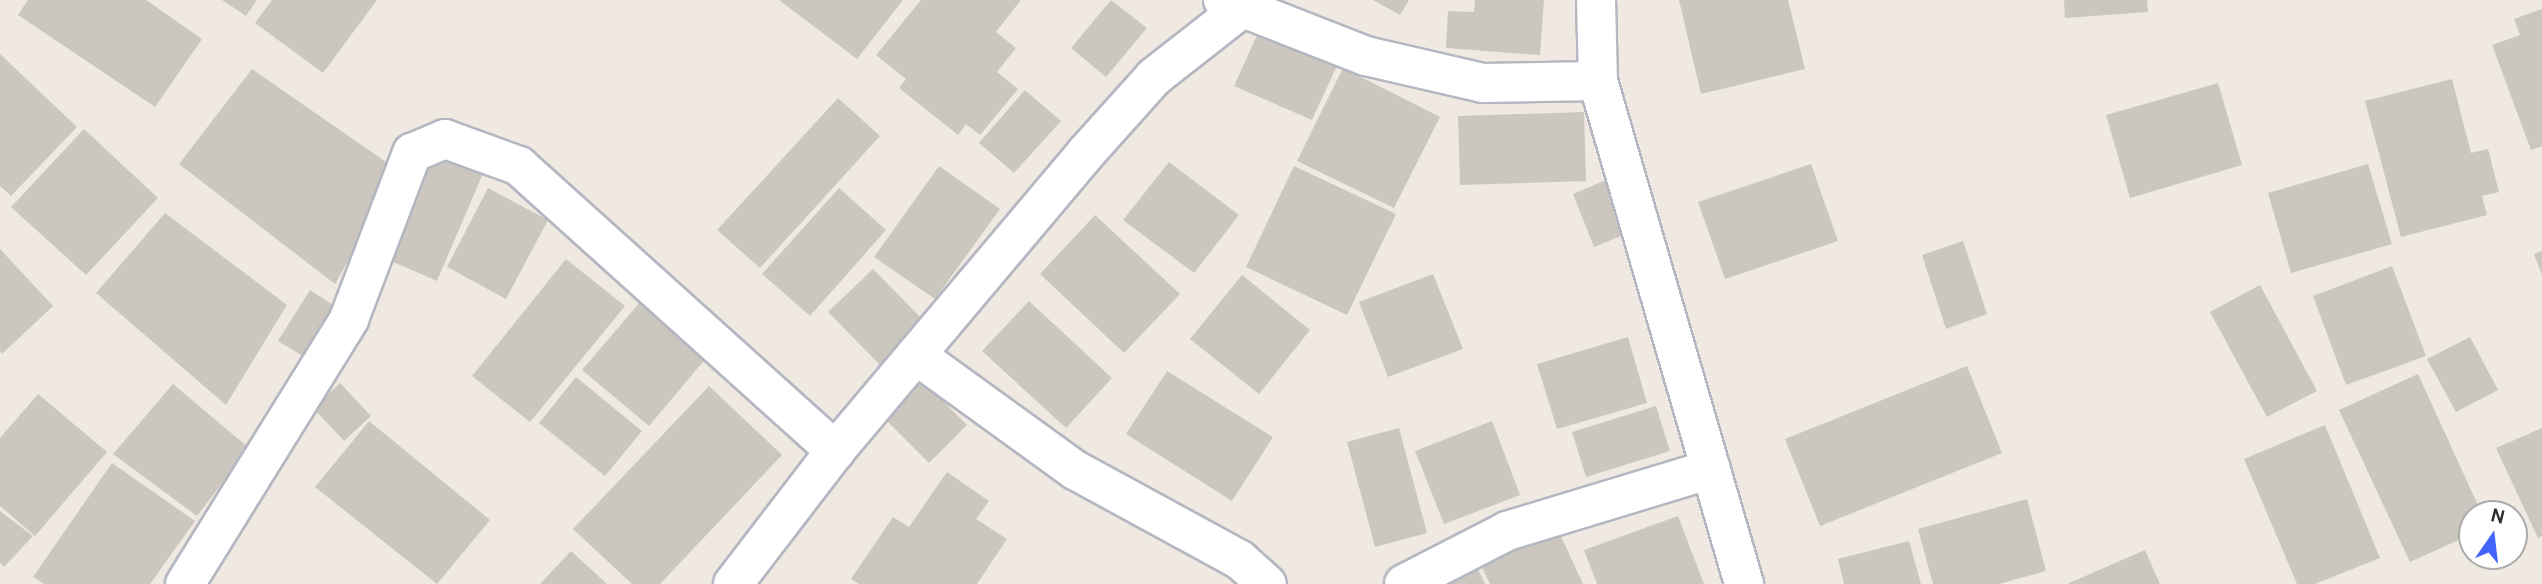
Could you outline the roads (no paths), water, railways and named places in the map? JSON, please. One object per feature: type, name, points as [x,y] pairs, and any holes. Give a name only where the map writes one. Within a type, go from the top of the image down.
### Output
[{"type":"street","points":[[1596,0],[1598,81],[1744,584]]},
{"type":"street","points":[[733,584],[835,451],[1084,154],[1154,76],[1232,4],[1366,56],[1483,83],[1598,81]]},
{"type":"street","points":[[186,584],[349,319],[412,153],[445,139],[519,166],[835,451]]},
{"type":"street","points":[[916,355],[1075,470],[1240,560],[1267,584]]},
{"type":"street","points":[[1404,584],[1507,531],[1711,469]]}]
